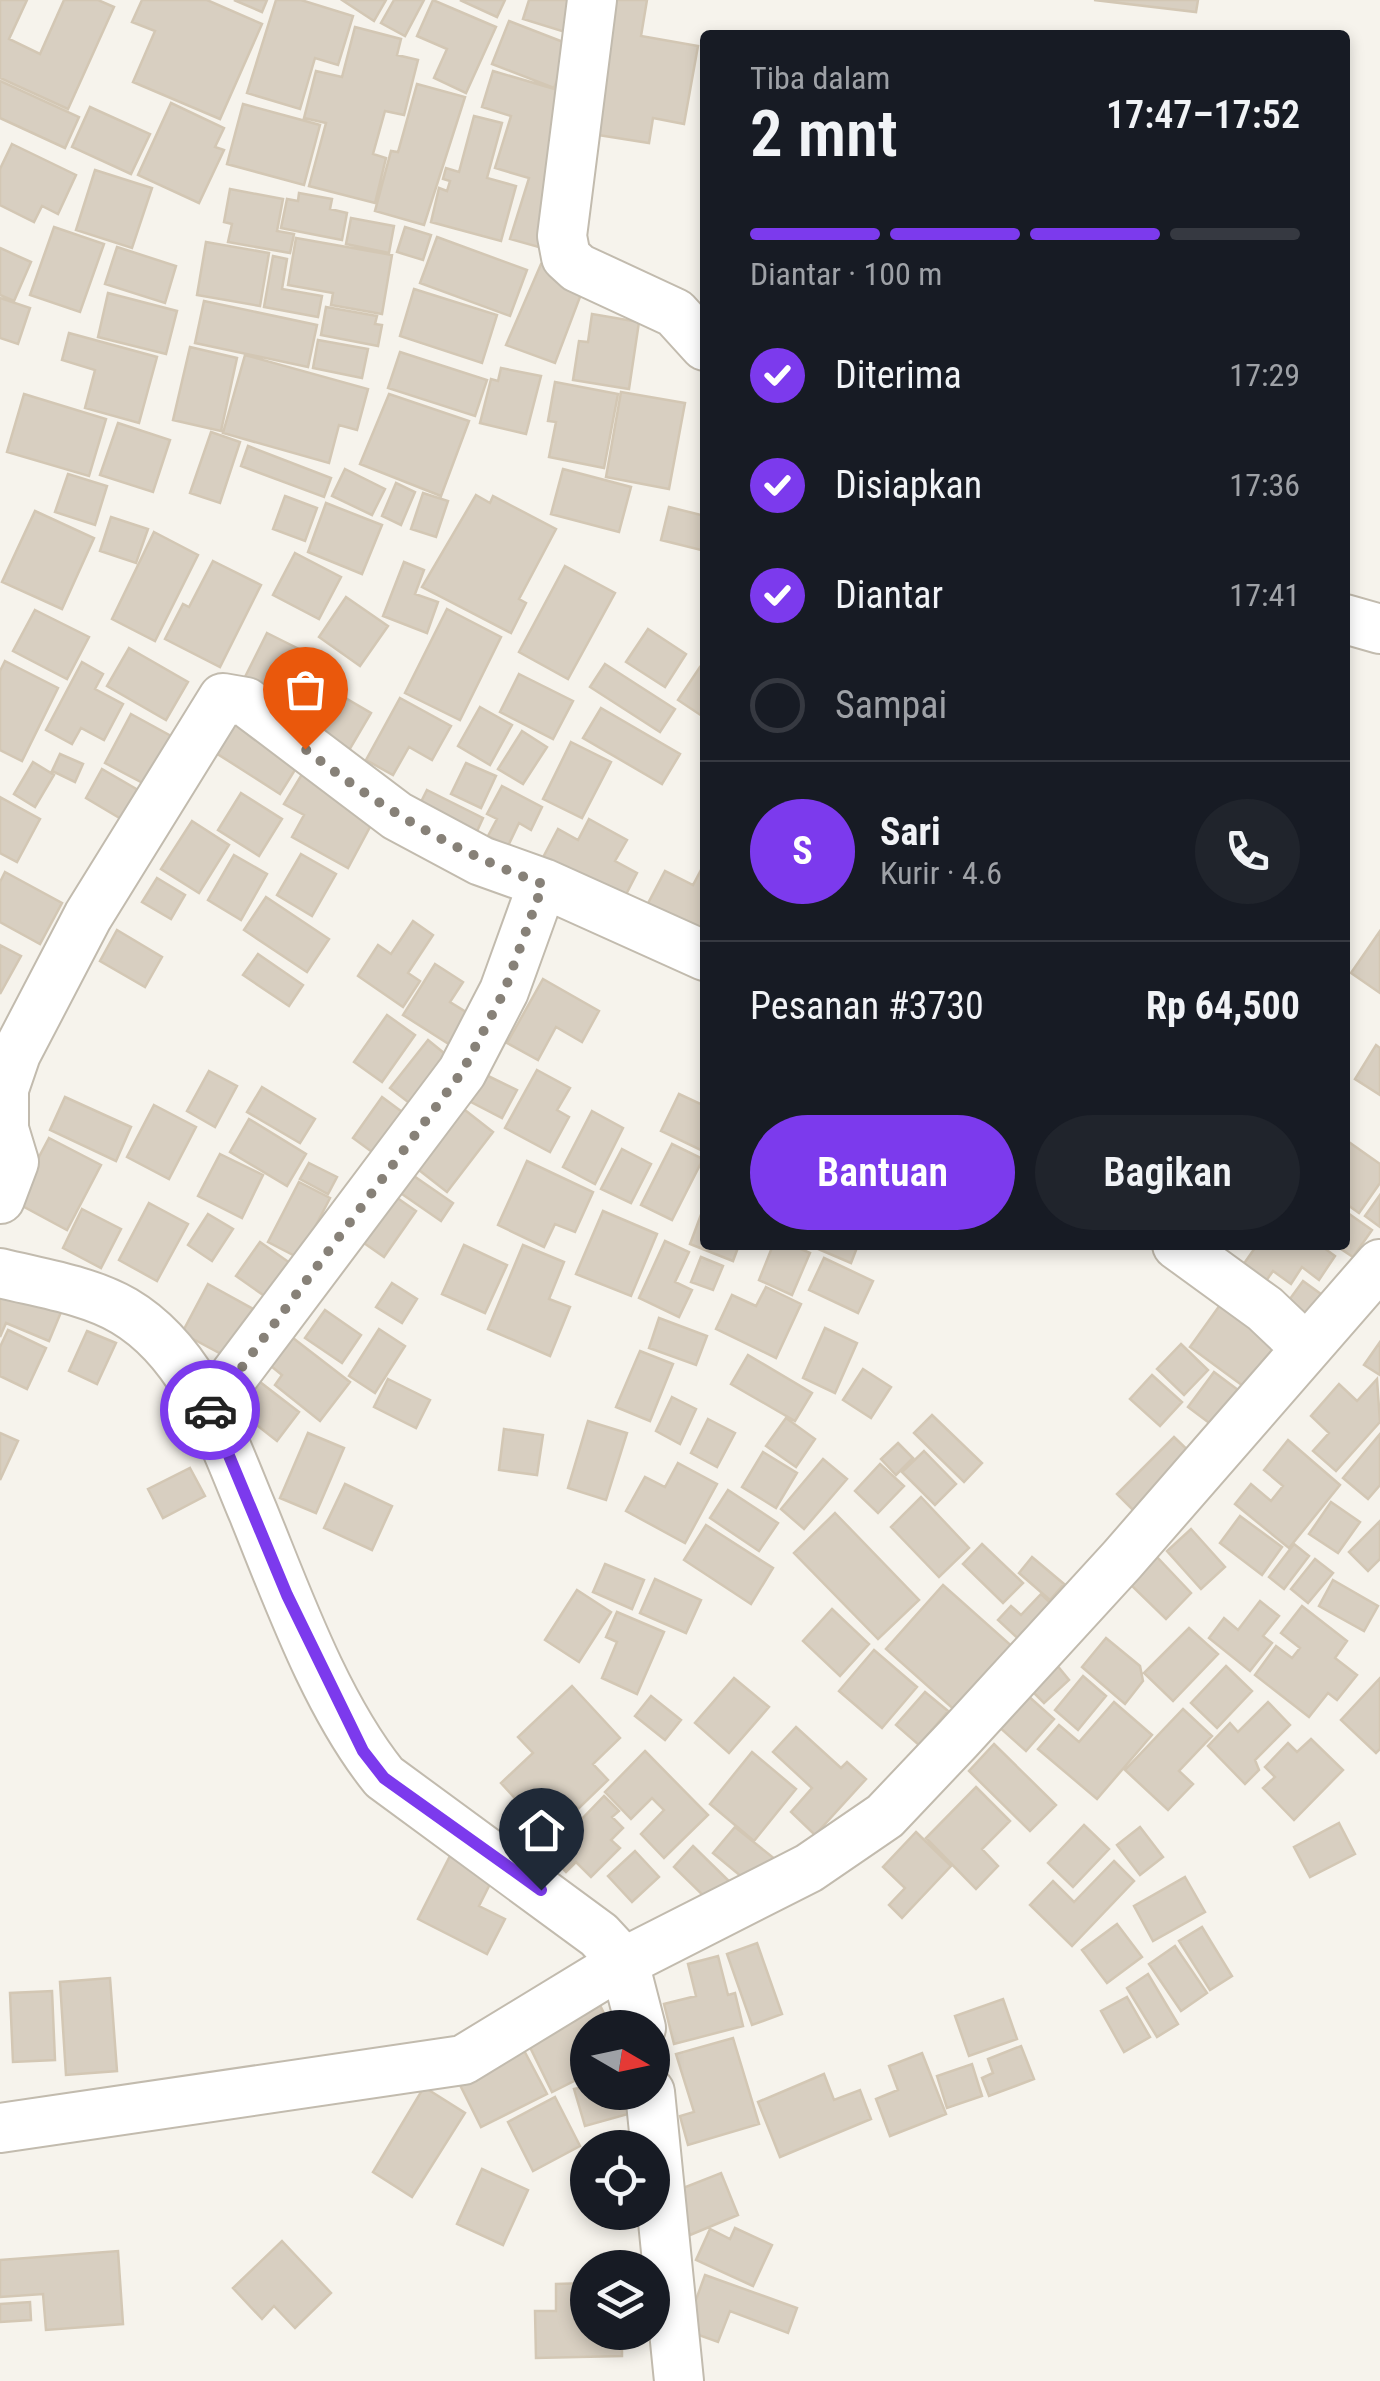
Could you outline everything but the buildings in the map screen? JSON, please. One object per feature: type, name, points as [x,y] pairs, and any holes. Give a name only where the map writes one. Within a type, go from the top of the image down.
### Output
[{"type":"street","points":[[592,0],[562,236],[566,257],[578,268],[675,312],[700,340]]},
{"type":"street","points":[[1350,621],[1380,629]]},
{"type":"street","points":[[0,1199],[14,1162],[4,1128],[4,1090],[16,1054],[88,916],[223,698],[246,702],[397,816],[481,862],[543,884],[700,954]]},
{"type":"street","points":[[209,1409],[462,1072],[504,992],[543,884]]},
{"type":"street","points":[[0,1212],[6,1275],[122,1310],[160,1338],[209,1409],[287,1595],[363,1751],[384,1778],[564,1907],[624,1962],[636,2010]]},
{"type":"street","points":[[1184,1250],[1266,1308],[1306,1348]]},
{"type":"street","points":[[0,2128],[464,2060],[624,1962],[808,1868],[885,1816],[1122,1560],[1380,1264]]},
{"type":"street","points":[[652,2110],[680,2381]]},
{"type":"way so far","points":[[210,1410],[462,1072],[504,992],[543,884],[481,862],[397,816],[305,749]]},
{"type":"route","points":[[210,1410],[287,1595],[363,1751],[384,1778],[541,1890]]}]
